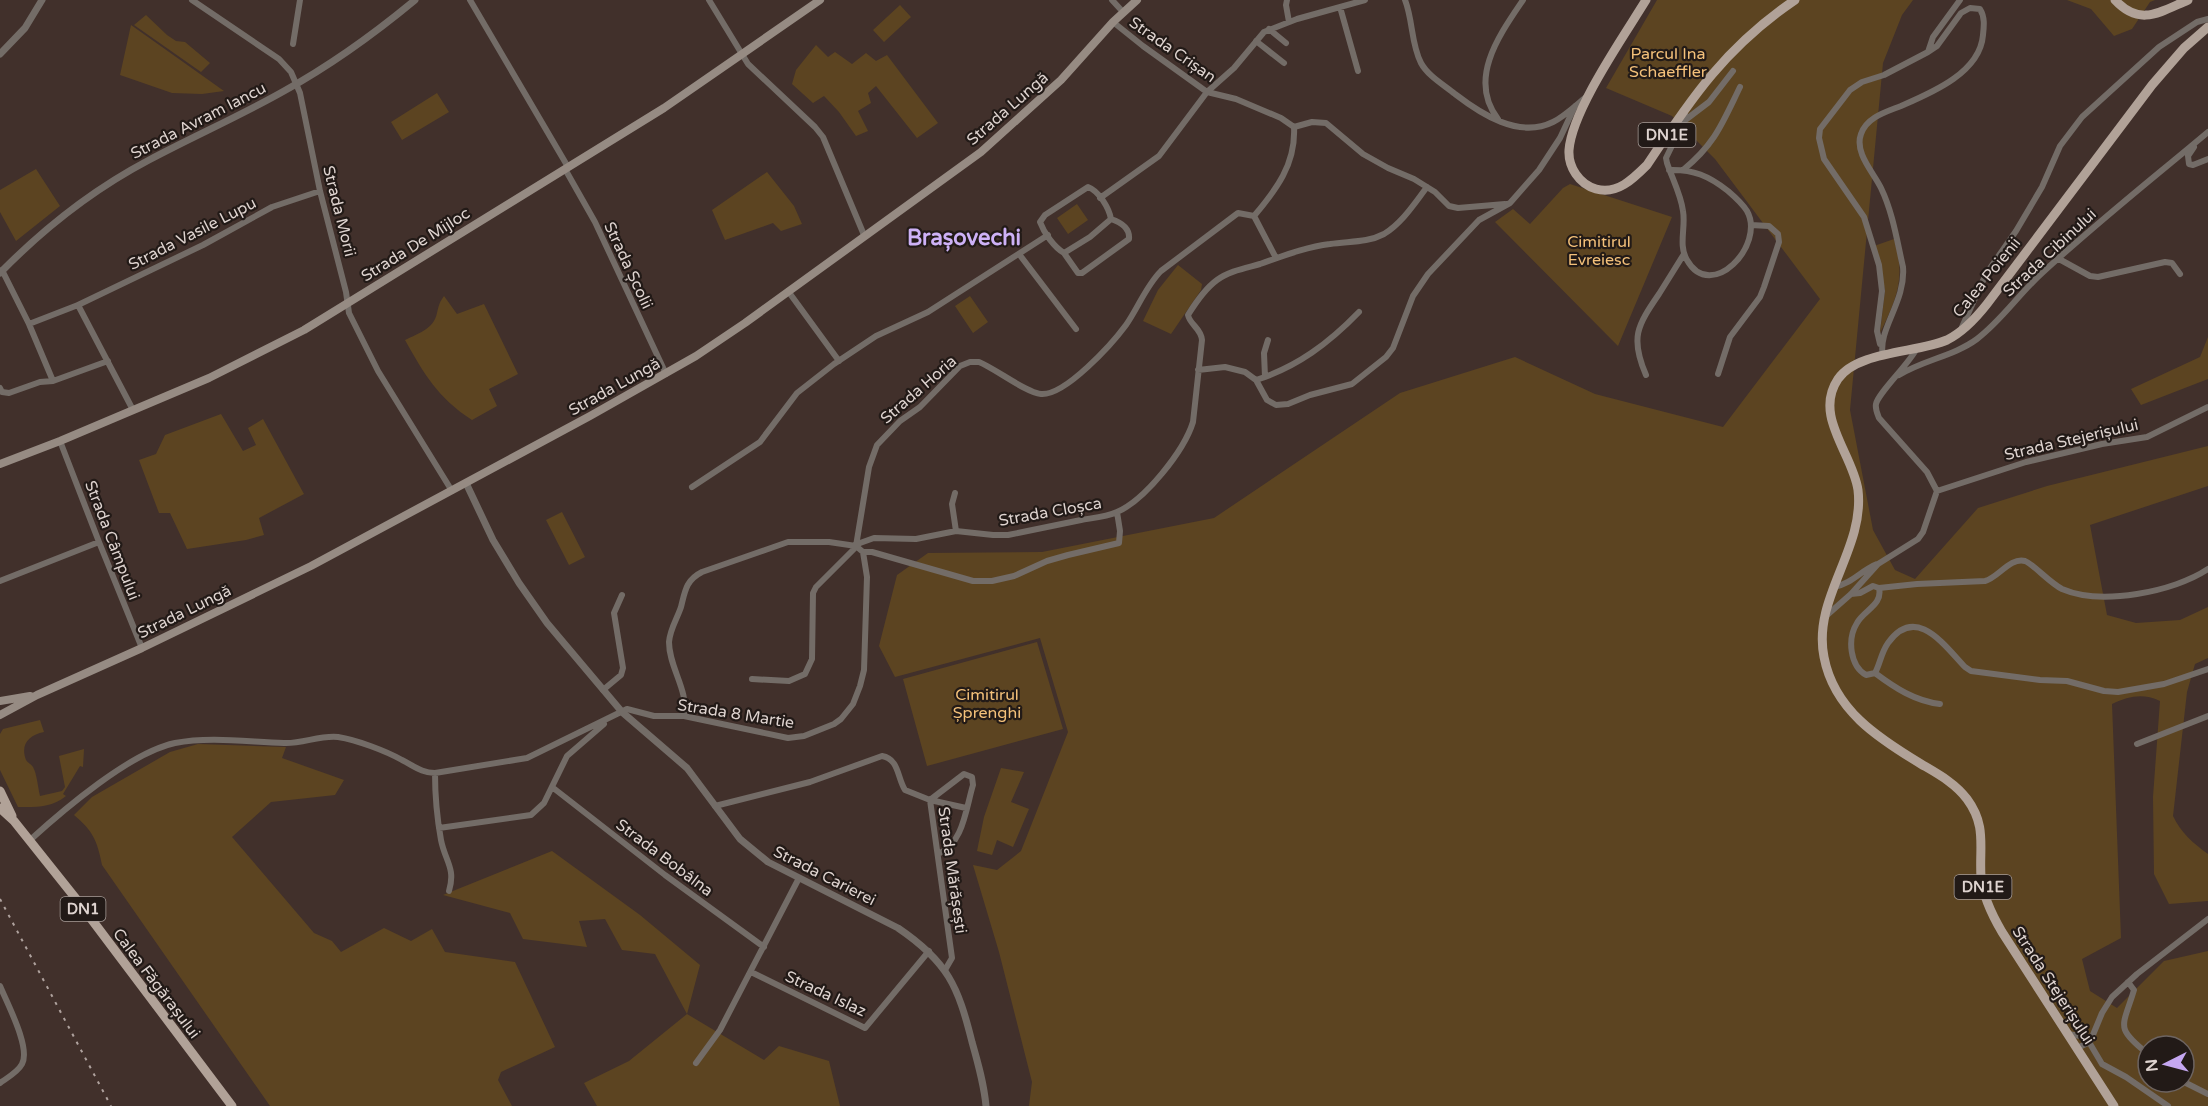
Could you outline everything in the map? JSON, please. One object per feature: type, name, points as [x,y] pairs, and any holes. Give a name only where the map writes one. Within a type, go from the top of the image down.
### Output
[{"type":"main road","name":"Strada De Mijloc","points":[[0,464],[209,378],[304,330],[664,108],[820,0]]},
{"type":"main road","name":"Strada Lungă","points":[[0,715],[37,695],[142,648],[311,566],[666,374],[745,323],[981,152],[1061,80],[1113,22],[1137,0]]},
{"type":"main road","name":"DN1E","points":[[1646,0],[1591,93],[1579,108],[1569,150],[1572,165],[1585,184],[1597,189],[1610,190],[1623,186],[1638,175],[1713,71],[1766,20],[1795,0]]},
{"type":"main road","points":[[2115,0],[2132,14],[2147,16],[2164,12],[2188,0]]},
{"type":"main road","name":"Calea Poienii","points":[[1824,617],[1850,544],[1859,506],[1854,473],[1830,417],[1831,398],[1836,381],[1842,374],[1859,363],[1946,340],[1960,332],[1987,304],[2152,85],[2184,48],[2208,27]]},
{"type":"main road","name":"Strada Stejerișului","points":[[1824,617],[1822,637],[1827,668],[1836,691],[1852,714],[1873,733],[1958,788],[1977,814],[1982,839],[1981,878],[1989,908],[2002,932],[2114,1106]]},
{"type":"main road","name":"Strada Lungă","points":[[0,701],[37,695]]},
{"type":"main road","name":"Calea Făgărașului","points":[[0,791],[14,821]]},
{"type":"main road","name":"Calea Făgărașului","points":[[0,808],[14,821],[77,900],[232,1106]]},
{"type":"street","points":[[0,54],[25,28],[42,0]]},
{"type":"street","points":[[293,44],[300,0]]},
{"type":"street","name":"Strada Avram Iancu","points":[[1,271],[53,223],[121,177],[147,160],[235,118],[297,84],[354,48],[415,0]]},
{"type":"street","name":"Strada Școlii","points":[[470,0],[595,222],[666,374]]},
{"type":"street","points":[[709,0],[741,56],[823,137],[864,235]]},
{"type":"street","points":[[1112,0],[1123,12]]},
{"type":"street","points":[[1287,0],[1289,22]]},
{"type":"street","points":[[1100,198],[1159,156],[1207,92],[1234,68],[1269,29],[1365,0]]},
{"type":"street","points":[[1405,0],[1416,46],[1425,69],[1467,103],[1499,121],[1517,126],[1544,125],[1579,108]]},
{"type":"street","points":[[1499,121],[1491,105],[1486,84],[1486,70],[1491,51],[1523,0]]},
{"type":"street","points":[[1928,52],[1933,37],[1960,0]]},
{"type":"street","name":"Strada Morii","points":[[194,1],[279,59],[291,72],[297,84],[349,313],[378,371],[452,491]]},
{"type":"street","points":[[1340,7],[1358,71]]},
{"type":"street","points":[[1880,344],[1899,300],[1904,278],[1888,204],[1863,156],[1860,146],[1861,134],[1878,115],[1943,86],[1970,64],[1982,46],[1984,15],[1980,9],[1970,8],[1961,13],[1938,45],[1928,52],[1884,75],[1862,82],[1850,90],[1820,129],[1819,138],[1824,159],[1861,212],[1867,227],[1882,282],[1877,331],[1882,356]]},
{"type":"street","points":[[1960,332],[1986,274],[2016,231],[2060,146],[2082,117],[2159,47],[2198,22],[2208,20]]},
{"type":"street","name":"Strada Crișan","points":[[1113,22],[1207,92],[1245,103],[1281,118],[1294,127]]},
{"type":"street","points":[[1269,29],[1286,44]]},
{"type":"street","points":[[1256,41],[1284,63]]},
{"type":"street","points":[[1684,121],[1709,102],[1733,71]]},
{"type":"street","points":[[1683,170],[1714,140],[1740,87]]},
{"type":"street","points":[[1198,370],[1225,367],[1245,372],[1256,380],[1268,400],[1276,405],[1288,404],[1310,395],[1347,387],[1386,357],[1397,342],[1410,303],[1421,283],[1479,220],[1508,204],[1528,183],[1548,159],[1579,108]]},
{"type":"street","points":[[1669,170],[1683,170],[1711,178],[1742,203],[1748,213],[1751,231],[1744,250],[1734,264],[1724,272],[1711,275],[1699,272],[1687,261],[1684,254],[1683,211],[1666,163],[1668,152],[1684,121],[1685,110]]},
{"type":"street","points":[[1276,258],[1254,216],[1287,171],[1293,152],[1294,127],[1312,122],[1326,123],[1363,154],[1427,187],[1435,192],[1443,202],[1454,207],[1508,204]]},
{"type":"street","name":"Strada Cibinului","points":[[1899,375],[1915,365],[1966,346],[1977,339],[2040,274],[2208,132]]},
{"type":"street","points":[[2197,142],[2188,156],[2189,164],[2193,165],[2208,159]]},
{"type":"street","name":"Strada Cloșca","points":[[856,546],[874,538],[916,539],[956,531],[1004,535],[1117,512],[1127,506],[1176,457],[1193,422],[1202,336],[1198,327],[1189,319],[1189,313],[1206,290],[1219,278],[1276,258],[1321,246],[1367,240],[1382,235],[1406,215],[1427,187]]},
{"type":"street","points":[[1092,188],[1108,209],[1110,219],[1122,223],[1129,233],[1129,239],[1082,273],[1078,273],[1048,236],[1040,222],[1045,215],[1083,189],[1092,188]]},
{"type":"street","name":"Strada Vasile Lupu","points":[[29,324],[78,305],[203,245],[272,207],[320,191]]},
{"type":"street","name":"Strada Horia","points":[[856,546],[869,467],[877,445],[900,420],[928,399],[960,366],[970,362],[979,363],[1039,394],[1051,393],[1060,389],[1077,377],[1123,329],[1154,278],[1161,271],[1238,213],[1254,216]]},
{"type":"street","points":[[1064,253],[1090,237],[1110,219]]},
{"type":"street","points":[[1718,374],[1730,337],[1760,297],[1779,242],[1778,234],[1769,226],[1751,225]]},
{"type":"street","points":[[692,487],[760,442],[797,393],[839,361],[882,333],[928,312],[1048,236]]},
{"type":"street","points":[[1019,254],[1076,329]]},
{"type":"street","points":[[1646,375],[1638,349],[1637,338],[1641,321],[1684,254]]},
{"type":"street","points":[[2059,259],[2090,276],[2115,274],[2165,261],[2172,263],[2180,274]]},
{"type":"street","points":[[1,271],[29,324],[53,381]]},
{"type":"street","points":[[788,291],[839,361]]},
{"type":"street","points":[[78,305],[133,410]]},
{"type":"street","points":[[1256,380],[1293,365],[1319,349],[1359,312]]},
{"type":"street","points":[[1265,377],[1264,353],[1268,340]]},
{"type":"street","points":[[1834,587],[1852,582],[1864,570],[1918,539],[1923,532],[1937,491],[1926,472],[1879,418],[1876,411],[1877,400],[1899,375],[1917,348]]},
{"type":"street","points":[[1,390],[9,393],[40,382],[53,381],[108,360]]},
{"type":"street","name":"Strada Stejerișului","points":[[1937,491],[2026,462],[2102,444],[2147,437],[2208,407]]},
{"type":"street","name":"Strada Câmpului","points":[[60,441],[142,648]]},
{"type":"street","name":"Strada Carierei","points":[[466,483],[485,525],[519,583],[547,623],[622,712],[678,758],[740,839],[758,855],[892,925],[928,951],[945,970],[962,1002],[986,1106]]},
{"type":"street","points":[[955,493],[952,504],[956,531]]},
{"type":"street","points":[[684,716],[685,698],[679,685],[669,645],[672,627],[689,581],[702,572],[788,542],[822,542],[856,546],[863,552],[872,552],[973,581],[992,581],[1014,576],[1047,561],[1119,543],[1117,512]]},
{"type":"street","points":[[0,580],[99,543]]},
{"type":"street","points":[[752,679],[789,681],[805,674],[812,659],[813,593],[856,546]]},
{"type":"street","name":"Strada 8 Martie","points":[[622,712],[632,709],[654,716],[684,716],[788,738],[804,736],[842,719],[857,696],[864,670],[868,594],[867,570],[863,552]]},
{"type":"street","points":[[1851,594],[1860,593],[1871,586],[1879,588],[1985,581],[1990,580],[2015,562],[2025,561],[2056,586],[2078,595],[2093,597],[2163,588],[2181,583],[2208,569]]},
{"type":"street","points":[[1824,617],[1851,594],[1878,564]]},
{"type":"street","points":[[1879,588],[1880,593],[1876,604],[1857,623],[1851,642],[1853,657],[1858,669],[1866,675],[1875,673],[1917,699],[1940,704]]},
{"type":"street","points":[[603,690],[621,675],[624,668],[614,613],[622,594]]},
{"type":"street","points":[[1875,673],[1883,650],[1893,636],[1908,627],[1923,628],[1934,635],[1965,668],[1971,670],[2040,680],[2067,681],[2104,691],[2118,692],[2164,684],[2208,669]]},
{"type":"street","points":[[29,841],[80,798],[127,765],[163,746],[184,741],[295,743],[326,737],[340,738],[402,759],[425,772],[435,773],[527,758],[622,712]]},
{"type":"street","points":[[2138,744],[2208,716]]},
{"type":"street","points":[[439,828],[509,820],[531,815],[544,803],[562,765],[573,749],[612,718]]},
{"type":"street","name":"Strada Mărășești","points":[[716,806],[810,782],[882,756],[889,758],[894,762],[905,790],[930,800],[952,958],[945,970]]},
{"type":"street","points":[[435,773],[439,828],[452,874],[449,891]]},
{"type":"street","points":[[930,800],[960,777],[967,774],[972,777],[973,781],[956,841],[950,849],[938,854]]},
{"type":"street","name":"Strada Bobâlna","points":[[552,787],[665,875],[764,947]]},
{"type":"street","points":[[930,800],[966,808]]},
{"type":"street","points":[[696,1062],[720,1030],[799,878]]},
{"type":"street","points":[[2077,1048],[2090,1042],[2096,1025],[2112,997],[2208,919]]},
{"type":"street","name":"Strada Islaz","points":[[751,972],[865,1028],[928,951]]},
{"type":"street","points":[[2128,982],[2134,990],[2124,1015],[2123,1029],[2136,1044]]},
{"type":"street","points":[[0,986],[21,1037],[23,1052],[22,1064],[0,1083]]},
{"type":"street","points":[[2068,1034],[2086,1037],[2102,1064],[2126,1077],[2168,1106]]},
{"type":"green space","name":"Parcul Ina Schaeffler","points":[[1657,0],[1913,0],[1902,15],[1883,63],[1850,410],[1873,530],[1895,570],[1915,579],[1978,508],[2047,486],[2208,446],[2208,486],[2090,525],[2107,615],[2136,623],[2180,620],[2208,607],[2208,658],[2195,664],[2187,692],[2173,816],[2188,837],[2208,854],[2208,901],[2169,904],[2154,874],[2153,797],[2160,701],[2136,696],[2112,704],[2121,938],[2082,959],[2090,991],[2117,1008],[2164,961],[2208,951],[2208,1106],[1029,1106],[1032,1082],[999,952],[973,865],[997,870],[1021,851],[1068,732],[1040,638],[895,677],[879,646],[897,575],[928,553],[1042,552],[1214,518],[1400,393],[1515,357],[1595,394],[1723,427],[1820,299],[1715,159],[1672,116],[1606,88]]},
{"type":"green space","points":[[2067,0],[2155,0],[2150,2],[2132,29],[2114,36],[2091,9]]},
{"type":"green space","points":[[900,5],[911,17],[884,42],[873,30]]},
{"type":"green space","points":[[146,15],[167,35],[176,41],[185,42],[210,63],[201,72],[134,25]]},
{"type":"green space","points":[[131,25],[224,91],[202,94],[172,93],[120,75]]},
{"type":"green space","points":[[816,45],[828,57],[835,52],[852,64],[866,53],[876,61],[887,55],[938,123],[917,138],[876,86],[868,93],[871,103],[858,111],[868,131],[856,136],[824,96],[813,103],[792,84],[796,70]]},
{"type":"green space","points":[[437,93],[449,112],[402,140],[391,122]]},
{"type":"green space","points":[[36,169],[60,206],[16,241],[0,212],[0,190]]},
{"type":"green space","points":[[767,172],[794,206],[802,224],[781,231],[773,223],[725,240],[712,210]]},
{"type":"green space","name":"Cimitirul Evreiesc","points":[[1570,184],[1672,217],[1618,346],[1495,222],[1513,209],[1530,224],[1563,188]]},
{"type":"green space","points":[[1077,204],[1088,220],[1068,234],[1057,218]]},
{"type":"green space","points":[[1894,239],[1899,265],[1898,288],[1880,333],[1885,290],[1874,246]]},
{"type":"green space","points":[[1178,265],[1202,284],[1201,290],[1171,334],[1143,321],[1158,290]]},
{"type":"green space","points":[[444,296],[457,314],[484,304],[518,374],[489,389],[497,406],[472,420],[441,394],[405,340],[432,323]]},
{"type":"green space","points":[[970,296],[988,322],[973,333],[955,306]]},
{"type":"green space","points":[[2208,337],[2208,379],[2141,405],[2131,389],[2200,357]]},
{"type":"green space","points":[[221,414],[243,451],[256,445],[248,428],[263,419],[304,494],[259,518],[264,535],[187,549],[170,513],[159,513],[139,460],[156,454],[165,435]]},
{"type":"green space","points":[[562,512],[585,557],[569,565],[546,520]]},
{"type":"green space","name":"Cimitirul Șprenghi","points":[[1037,642],[1063,729],[927,766],[903,679]]},
{"type":"green space","points":[[40,720],[44,732],[34,735],[27,741],[24,754],[34,770],[40,796],[62,791],[65,787],[59,756],[84,749],[83,767],[80,766],[63,794],[66,796],[60,800],[44,806],[18,807],[0,770],[0,734],[3,729]]},
{"type":"green space","points":[[198,744],[286,747],[282,758],[344,780],[335,795],[271,802],[232,837],[314,933],[332,941],[341,952],[384,928],[411,941],[432,929],[445,952],[515,962],[555,1047],[501,1072],[498,1080],[512,1106],[270,1106],[102,865],[93,837],[86,826],[74,815],[92,797],[170,752]]},
{"type":"green space","points":[[1001,768],[1024,772],[1011,802],[1029,809],[1013,847],[997,840],[992,855],[977,851],[984,817]]},
{"type":"green space","points":[[552,851],[640,915],[700,965],[687,1014],[655,954],[622,950],[605,919],[579,921],[587,947],[523,939],[510,913],[443,895]]},
{"type":"green space","points":[[687,1014],[764,1060],[779,1046],[829,1061],[840,1106],[597,1106],[584,1083],[629,1061]]},
{"type":"railway","points":[[0,899],[111,1106]]},
{"type":"district","name":"Brașovechi","points":[[964,237]]}]
